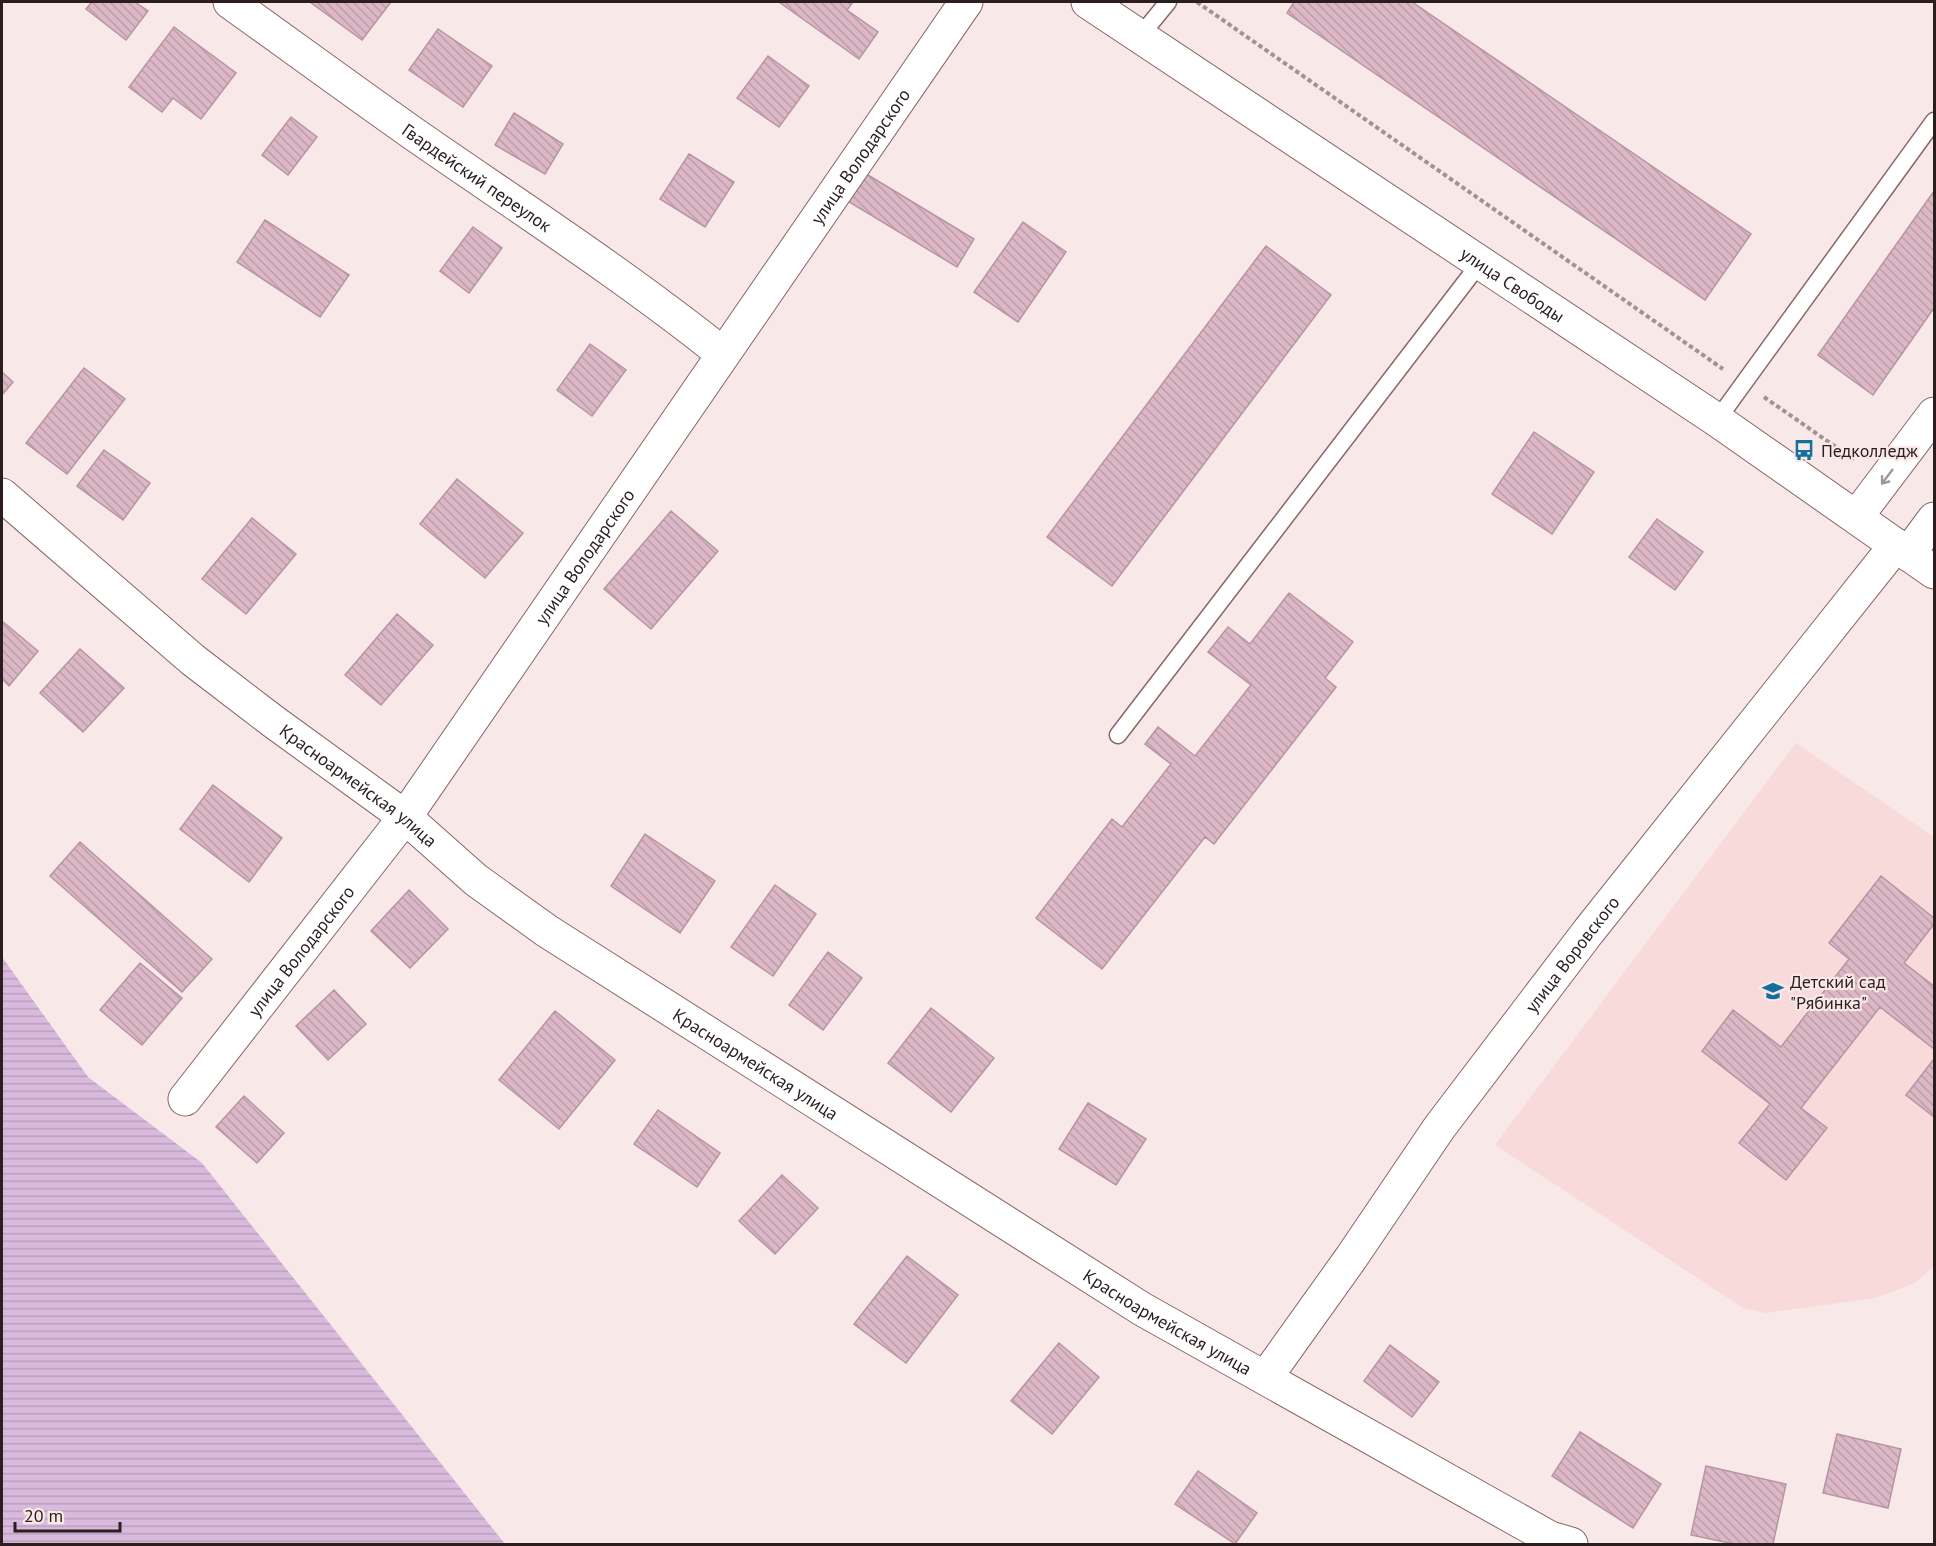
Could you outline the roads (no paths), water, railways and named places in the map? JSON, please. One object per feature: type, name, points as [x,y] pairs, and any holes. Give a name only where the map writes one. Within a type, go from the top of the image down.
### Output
[{"type":"street","name":"Гвардейский переулок","points":[[230,2],[411,132],[595,258],[680,319],[723,354]]},
{"type":"street","name":"улица Володарского","points":[[185,1099],[405,817],[966,2]]},
{"type":"street","name":"улица Свободы","points":[[1088,2],[1717,420],[1935,572]]},
{"type":"street","points":[[1857,516],[1935,414]]},
{"type":"street","name":"Красноармейская улица","points":[[2,495],[193,660],[405,817],[476,880],[547,931],[1142,1309],[1550,1538],[1571,1545]]},
{"type":"street","name":"улица Воровского","points":[[1266,1377],[1351,1258],[1439,1128],[1588,932],[1902,549],[1935,519]]},
{"type":"lane","points":[[1141,36],[1168,2]]},
{"type":"lane","points":[[1717,420],[1935,121]]},
{"type":"lane","points":[[1118,735],[1480,263]]},
{"type":"place","name":"Педколледж","points":[[1804,450]]},
{"type":"place","name":"Детский сад \"Рябинка\"","points":[[1773,991]]}]
